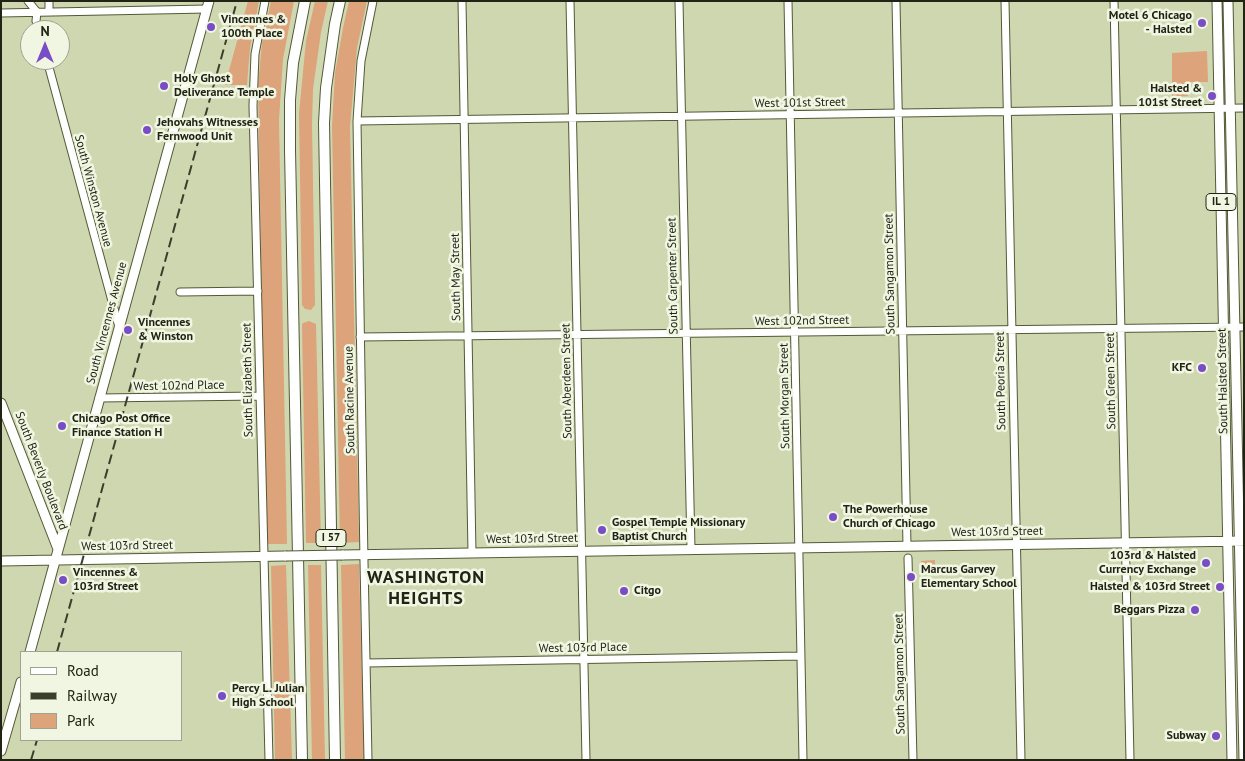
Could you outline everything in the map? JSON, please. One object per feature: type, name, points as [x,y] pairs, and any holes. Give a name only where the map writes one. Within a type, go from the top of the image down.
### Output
[{"type":"highway","name":"I 57","points":[[302,760],[290,100],[293,62],[305,1]]},
{"type":"highway","name":"I 57","points":[[335,760],[324,124],[326,88],[340,1]]},
{"type":"main road","name":"South Halsted Street","points":[[1217,1],[1232,760]]},
{"type":"main road","name":"South Halsted Street","points":[[1228,1],[1230,108],[1239,327],[1244,760]]},
{"type":"main road","name":"South Vincennes Avenue","points":[[30,651],[208,5]]},
{"type":"main road","name":"South Beverly Boulevard","points":[[1,402],[58,549]]},
{"type":"main road","name":"West 103rd Street","points":[[1,561],[1241,541]]},
{"type":"main road","points":[[1,750],[20,685]]},
{"type":"street","points":[[28,1],[37,12],[36,20]]},
{"type":"street","points":[[49,1],[49,12]]},
{"type":"street","name":"South Elizabeth Street","points":[[265,1],[255,54],[253,106],[269,760]]},
{"type":"street","name":"South Racine Avenue","points":[[368,760],[358,121],[359,78],[373,1]]},
{"type":"street","name":"South May Street","points":[[462,1],[472,553]]},
{"type":"street","name":"South Aberdeen Street","points":[[570,1],[586,760]]},
{"type":"street","name":"South Carpenter Street","points":[[679,1],[691,549]]},
{"type":"street","name":"South Morgan Street","points":[[788,1],[803,760]]},
{"type":"street","name":"South Sangamon Street","points":[[896,1],[907,546]]},
{"type":"street","name":"South Peoria Street","points":[[1005,1],[1021,760]]},
{"type":"street","name":"South Green Street","points":[[1114,1],[1130,760]]},
{"type":"street","points":[[1,13],[208,5]]},
{"type":"street","name":"South Winston Avenue","points":[[50,70],[119,327]]},
{"type":"street","name":"West 101st Street","points":[[358,121],[1244,108]]},
{"type":"street","points":[[180,292],[258,291]]},
{"type":"street","name":"West 102nd Street","points":[[360,337],[1239,327]]},
{"type":"street","name":"West 102nd Place","points":[[100,398],[260,396]]},
{"type":"street","name":"South Sangamon Street","points":[[908,558],[913,760]]},
{"type":"street","name":"West 103rd Place","points":[[366,663],[801,656]]},
{"type":"green space","points":[[248,1],[259,1],[250,48],[247,85],[225,85]]},
{"type":"green space","points":[[271,1],[294,1],[283,59],[279,120],[287,544],[266,544],[258,86],[262,43]]},
{"type":"green space","points":[[315,1],[328,1],[321,32],[313,89],[315,305],[311,310],[305,309],[302,305],[299,113],[306,41]]},
{"type":"green space","points":[[349,1],[367,1],[357,48],[350,127],[359,542],[340,543],[332,126],[335,73]]},
{"type":"green space","points":[[1207,51],[1208,82],[1188,82],[1188,96],[1172,97],[1172,53]]},
{"type":"green space","points":[[309,321],[316,324],[321,543],[306,543],[302,325]]},
{"type":"green space","points":[[935,560],[935,573],[921,574],[921,561]]},
{"type":"green space","points":[[359,564],[364,760],[345,760],[341,565]]},
{"type":"green space","points":[[286,565],[292,760],[275,760],[271,566]]},
{"type":"green space","points":[[308,565],[321,565],[325,760],[312,760]]},
{"type":"railway","points":[[57,651],[237,1]]},
{"type":"railway","points":[[31,760],[37,741]]},
{"type":"place","name":"Motel 6 Chicago - Halsted","points":[[1202,23]]},
{"type":"place","name":"Vincennes & 100th Place","points":[[211,27]]},
{"type":"place","name":"Holy Ghost Deliverance Temple","points":[[164,86]]},
{"type":"place","name":"Halsted & 101st Street","points":[[1212,96]]},
{"type":"place","name":"Jehovahs Witnesses Fernwood Unit","points":[[147,130]]},
{"type":"place","name":"Vincennes & Winston","points":[[128,330]]},
{"type":"place","name":"KFC","points":[[1202,368]]},
{"type":"place","name":"Chicago Post Office Finance Station H","points":[[62,426]]},
{"type":"place","name":"The Powerhouse Church of Chicago","points":[[833,517]]},
{"type":"place","name":"Gospel Temple Missionary Baptist Church","points":[[602,530]]},
{"type":"place","name":"103rd & Halsted Currency Exchange","points":[[1206,563]]},
{"type":"place","name":"Marcus Garvey Elementary School","points":[[911,577]]},
{"type":"place","name":"Vincennes & 103rd Street","points":[[63,580]]},
{"type":"place","name":"Halsted & 103rd Street","points":[[1220,587]]},
{"type":"place","name":"Citgo","points":[[624,591]]},
{"type":"place","name":"Beggars Pizza","points":[[1195,610]]},
{"type":"place","name":"Percy L. Julian High School","points":[[222,696]]},
{"type":"place","name":"Subway","points":[[1216,736]]},
{"type":"district","name":"WASHINGTON HEIGHTS","points":[[426,588]]}]
